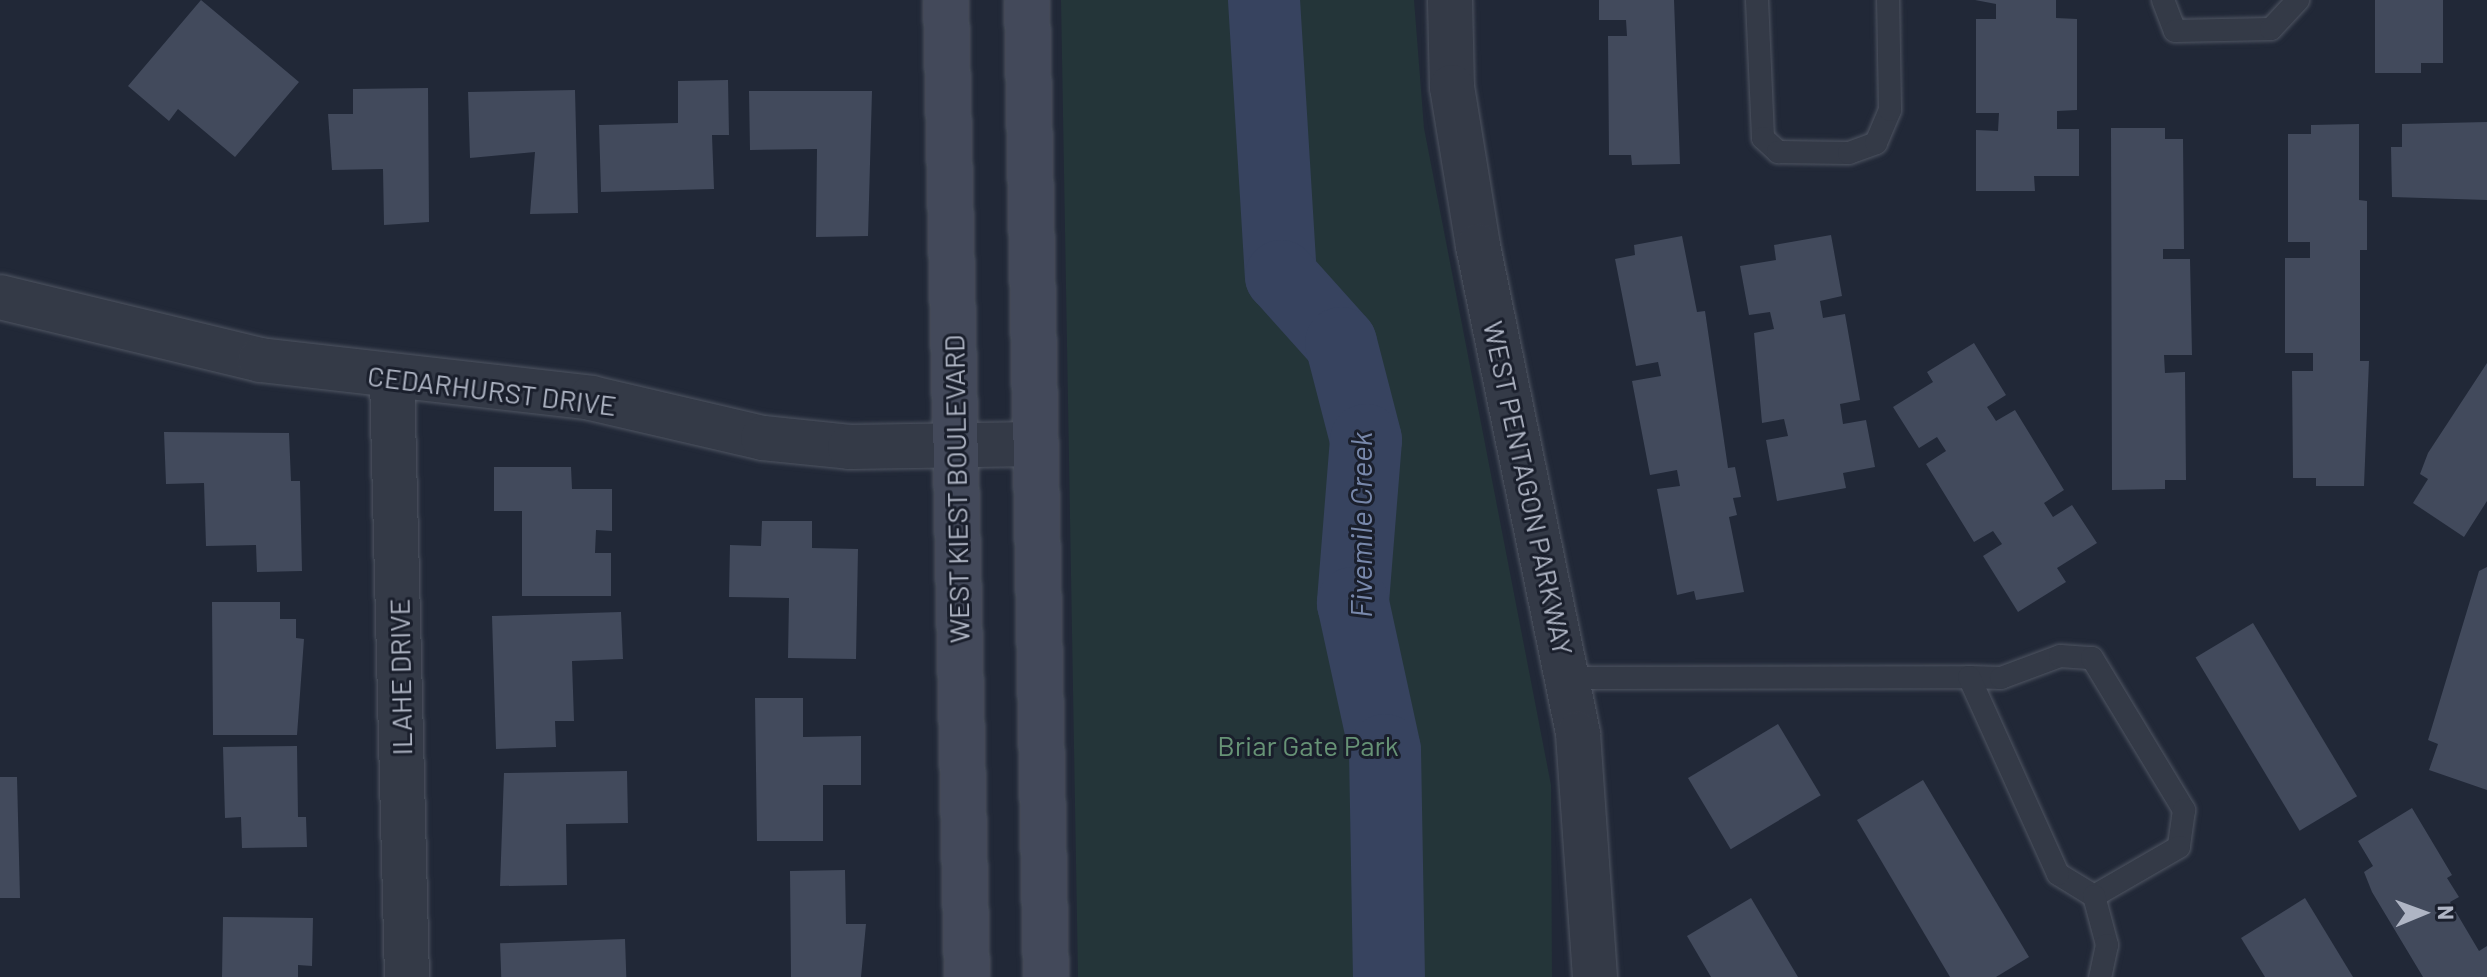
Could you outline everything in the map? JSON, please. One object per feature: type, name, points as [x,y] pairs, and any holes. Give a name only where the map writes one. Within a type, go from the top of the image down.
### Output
[{"type":"main road","name":"WEST KIEST BOULEVARD","points":[[946,0],[967,977]]},
{"type":"main road","points":[[1027,0],[1046,977]]},
{"type":"street","name":"WEST PENTAGON PARKWAY","points":[[1450,0],[1452,87],[1478,246],[1568,678],[1595,977]]},
{"type":"street","name":"CEDARHURST DRIVE","points":[[0,297],[260,360],[392,378],[591,398],[763,438],[955,448],[1036,444]]},
{"type":"street","name":"ILAHE DRIVE","points":[[392,378],[407,977]]},
{"type":"lane","points":[[1757,0],[1763,138],[1778,152],[1849,153],[1876,143],[1890,110],[1888,0]]},
{"type":"lane","points":[[2163,0],[2175,31],[2271,29],[2298,0]]},
{"type":"lane","points":[[1568,678],[2001,678],[2060,656],[2092,658],[2184,810],[2179,847],[2094,896]]},
{"type":"lane","points":[[1969,677],[2058,874],[2094,896],[2107,945],[2100,977]]},
{"type":"green space","name":"Briar Gate Park","points":[[1061,0],[1414,0],[1424,128],[1551,785],[1552,977],[1078,977]]},
{"type":"building","points":[[201,0],[299,82],[235,157],[178,109],[169,121],[128,86]]},
{"type":"building","points":[[1599,0],[1674,0],[1680,164],[1632,165],[1631,155],[1609,155],[1608,36],[1627,36],[1626,20],[1599,20]]},
{"type":"building","points":[[1975,0],[2056,0],[2056,18],[2077,19],[2077,110],[2057,111],[2057,129],[2079,129],[2079,176],[2034,176],[2035,191],[1976,191],[1976,130],[1998,131],[1999,113],[1976,113],[1976,19],[1996,19],[1996,4]]},
{"type":"building","points":[[2375,0],[2443,0],[2443,63],[2421,63],[2421,73],[2375,73]]},
{"type":"building","points":[[728,80],[729,135],[712,135],[714,189],[601,192],[599,125],[678,123],[678,81]]},
{"type":"building","points":[[428,88],[429,222],[384,225],[383,169],[332,170],[328,114],[353,114],[353,89]]},
{"type":"building","points":[[575,90],[578,213],[530,214],[535,152],[470,158],[468,92]]},
{"type":"building","points":[[749,91],[872,91],[868,236],[816,237],[817,149],[750,150]]},
{"type":"building","points":[[2487,122],[2487,200],[2392,197],[2391,147],[2402,147],[2402,124]]},
{"type":"building","points":[[2359,124],[2359,200],[2367,201],[2367,250],[2360,250],[2360,361],[2369,361],[2364,486],[2316,486],[2316,478],[2293,478],[2292,371],[2313,371],[2313,353],[2285,353],[2285,258],[2310,258],[2310,242],[2288,242],[2288,134],[2311,134],[2311,125]]},
{"type":"building","points":[[2111,128],[2165,128],[2165,139],[2183,139],[2184,249],[2163,249],[2163,259],[2190,259],[2192,355],[2164,355],[2165,373],[2185,372],[2186,480],[2165,480],[2165,489],[2112,490]]},
{"type":"building","points":[[1831,235],[1842,296],[1820,301],[1823,318],[1845,314],[1860,400],[1840,404],[1843,424],[1866,420],[1875,467],[1843,473],[1846,488],[1777,501],[1766,440],[1788,436],[1784,419],[1762,423],[1754,333],[1774,329],[1770,312],[1749,315],[1740,266],[1776,260],[1774,245]]},
{"type":"building","points":[[1682,236],[1697,312],[1705,311],[1728,468],[1735,467],[1741,497],[1733,498],[1737,515],[1729,517],[1744,592],[1696,600],[1694,591],[1677,595],[1657,489],[1680,486],[1677,470],[1650,475],[1632,381],[1661,376],[1658,362],[1636,366],[1615,259],[1635,255],[1634,245]]},
{"type":"building","points":[[1974,343],[2006,395],[1987,407],[1996,421],[2015,410],[2064,490],[2044,503],[2053,517],[2072,505],[2097,543],[2057,568],[2066,582],[2018,612],[1983,556],[2002,544],[1993,531],[1974,542],[1926,464],[1946,451],[1937,437],[1919,448],[1893,407],[1933,382],[1927,372]]},
{"type":"building","points":[[2487,363],[2487,501],[2464,537],[2413,503],[2428,479],[2420,474],[2428,453]]},
{"type":"building","points":[[164,432],[289,433],[291,481],[300,481],[302,571],[257,572],[256,545],[206,546],[204,483],[166,484]]},
{"type":"building","points":[[494,467],[571,467],[572,489],[612,489],[612,531],[596,530],[595,553],[611,553],[611,596],[522,596],[522,511],[494,511]]},
{"type":"building","points":[[762,521],[812,521],[812,548],[858,549],[856,659],[788,658],[789,598],[729,597],[730,545],[761,546]]},
{"type":"building","points":[[2487,567],[2487,790],[2429,770],[2438,744],[2428,740],[2479,571]]},
{"type":"building","points":[[212,602],[280,602],[280,619],[296,619],[296,638],[304,639],[297,735],[213,735]]},
{"type":"building","points":[[621,612],[623,659],[572,661],[574,721],[555,721],[556,747],[496,749],[492,616]]},
{"type":"building","points":[[2253,623],[2357,796],[2300,831],[2196,658]]},
{"type":"building","points":[[755,698],[803,698],[803,737],[861,736],[861,785],[823,785],[823,841],[757,841]]},
{"type":"building","points":[[1778,724],[1821,795],[1731,849],[1688,778]]},
{"type":"building","points":[[297,746],[298,817],[306,817],[307,847],[242,848],[241,817],[225,818],[223,747]]},
{"type":"building","points":[[627,771],[628,823],[566,824],[567,885],[500,886],[504,773]]},
{"type":"building","points":[[0,777],[17,777],[20,898],[0,898]]},
{"type":"building","points":[[1923,780],[2029,957],[1996,977],[1950,977],[1857,820]]},
{"type":"building","points":[[2412,808],[2452,875],[2447,878],[2459,897],[2450,902],[2479,951],[2487,946],[2487,977],[2423,977],[2372,892],[2364,872],[2373,866],[2358,841]]},
{"type":"building","points":[[845,870],[846,924],[866,924],[861,977],[791,977],[790,871]]},
{"type":"building","points":[[1751,898],[1798,977],[1711,977],[1687,936]]},
{"type":"building","points":[[2305,898],[2353,977],[2265,977],[2241,938]]},
{"type":"building","points":[[223,917],[313,918],[312,966],[298,965],[298,977],[222,977]]},
{"type":"building","points":[[625,939],[626,977],[501,977],[500,943]]},
{"type":"waterway","name":"Fivemile Creek","points":[[1264,0],[1281,276],[1341,343],[1366,440],[1353,603],[1385,750],[1389,977]]}]
